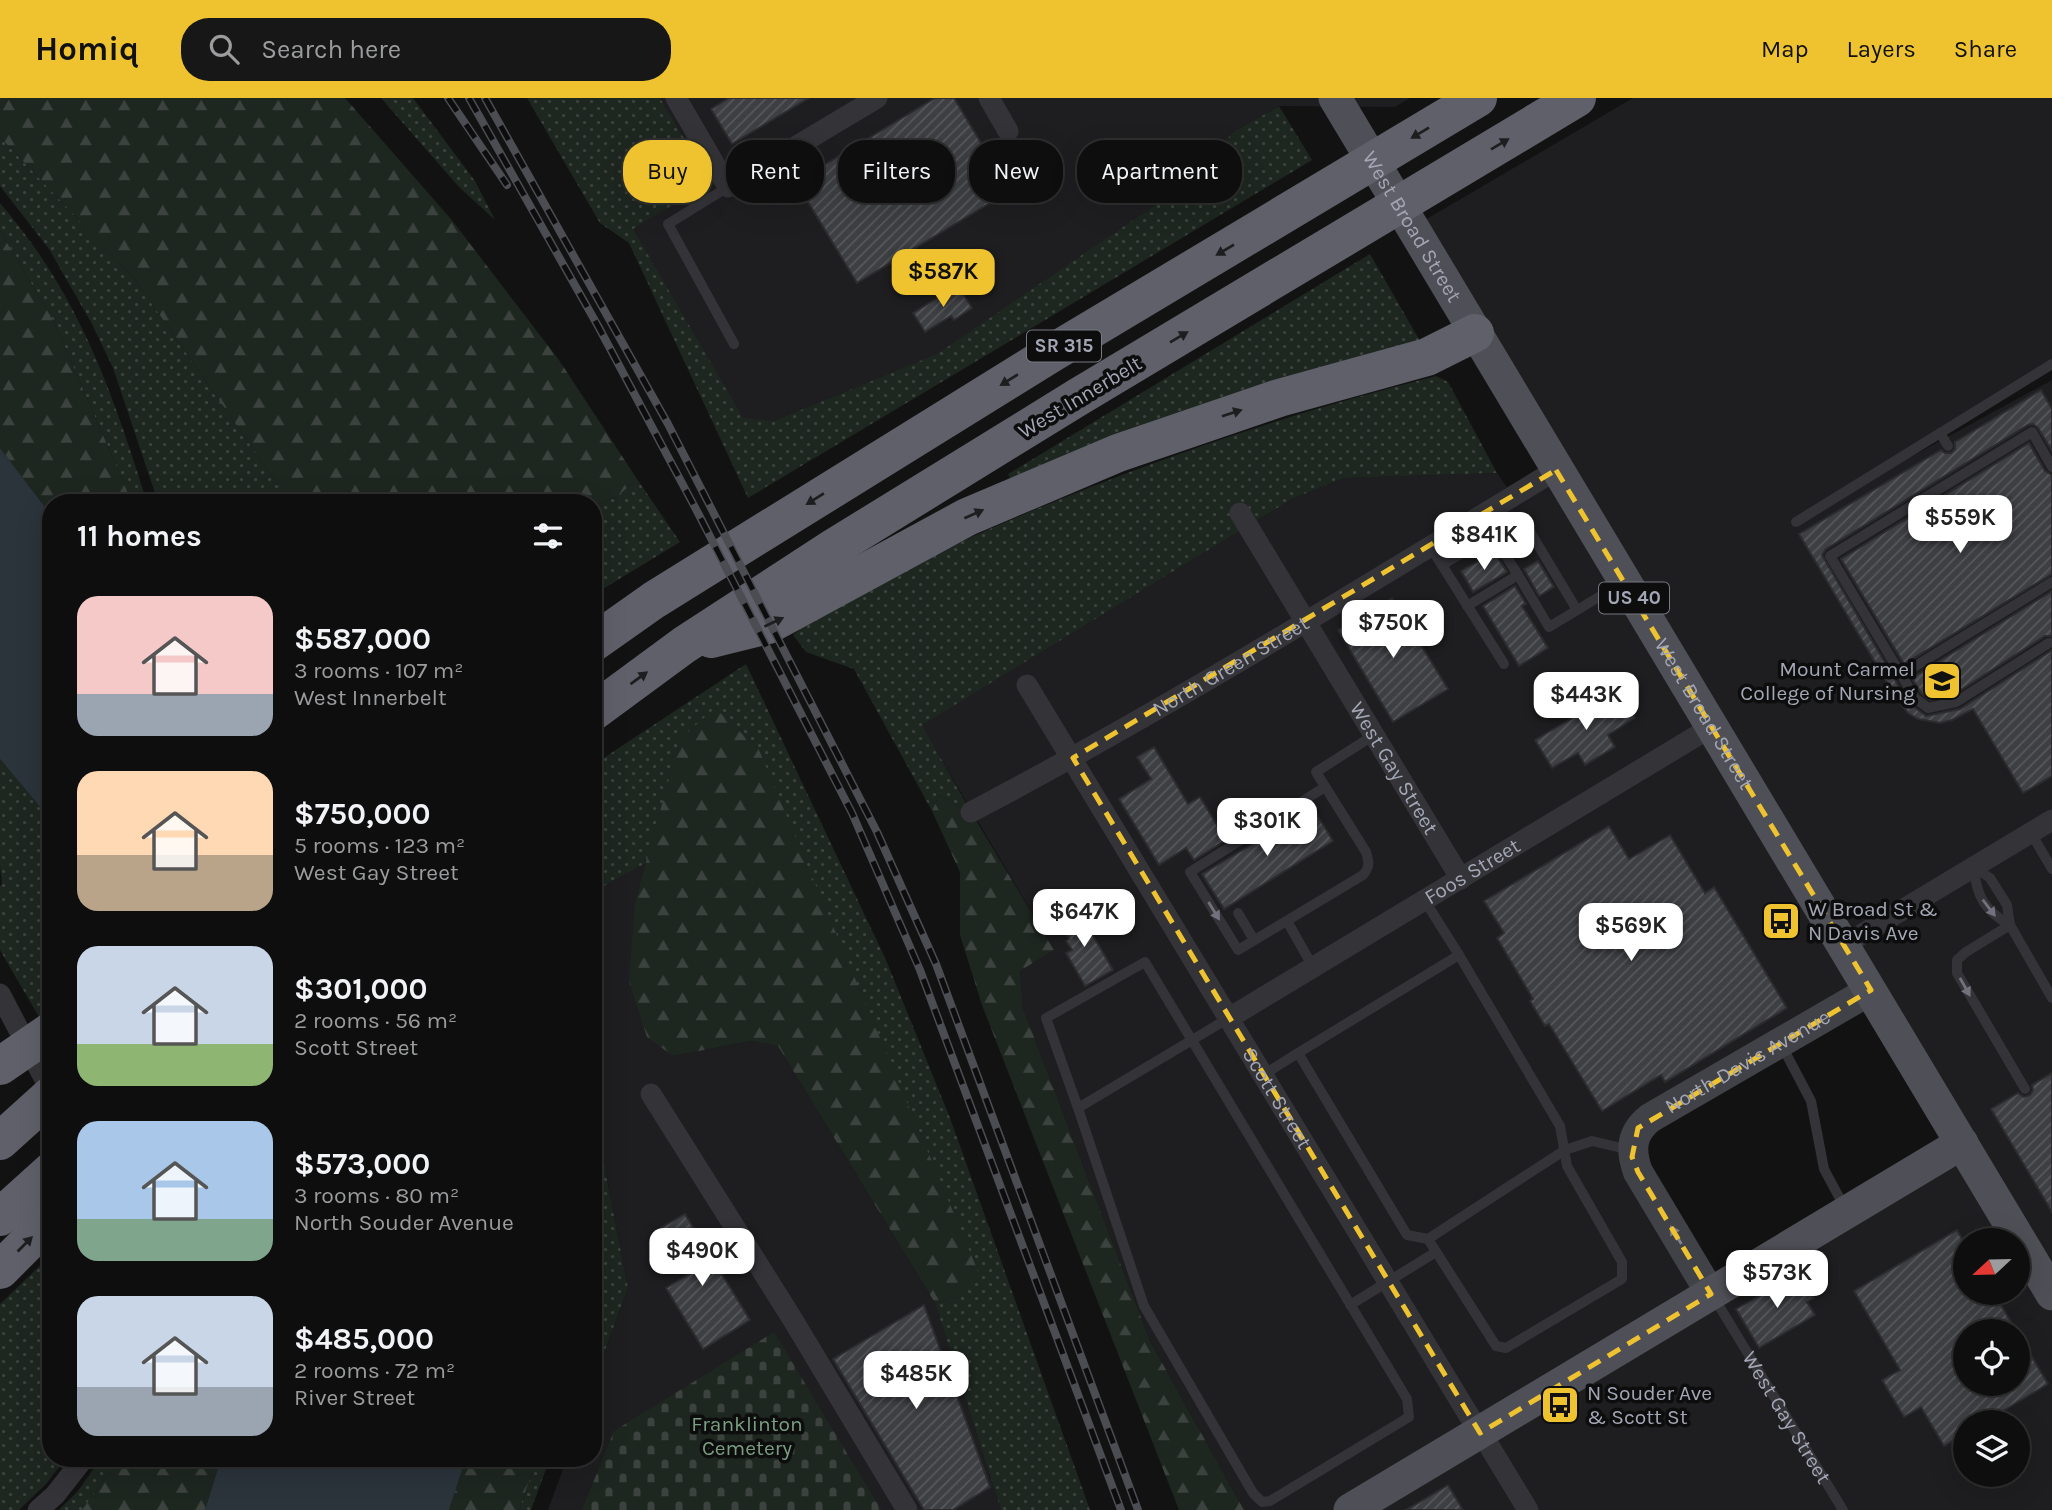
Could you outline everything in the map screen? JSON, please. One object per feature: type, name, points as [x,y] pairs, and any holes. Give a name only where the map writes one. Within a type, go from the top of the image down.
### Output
[{"type":"highway","name":"SR 315","points":[[602,637],[654,600],[1017,375],[1478,98]]},
{"type":"highway","name":"West Innerbelt","points":[[602,705],[684,645],[833,548],[1055,411],[1577,98]]},
{"type":"highway","points":[[684,645],[768,625],[967,517],[1118,453],[1279,398],[1427,357],[1475,333]]},
{"type":"highway","points":[[0,1066],[42,1037]]},
{"type":"highway","points":[[7,1135],[42,1102]]},
{"type":"highway","points":[[0,1217],[42,1179]]},
{"type":"highway","points":[[0,1270],[42,1228]]},
{"type":"main road","name":"West Broad Street","points":[[1335,98],[2051,1291]]},
{"type":"main road","points":[[1350,1510],[1962,1143]]},
{"type":"street","points":[[676,98],[726,184]]},
{"type":"street","points":[[807,140],[877,98]]},
{"type":"street","points":[[989,98],[1008,131]]},
{"type":"street","name":"North Green Street","points":[[971,812],[1073,758],[1556,470]]},
{"type":"street","name":"West Gay Street","points":[[1240,513],[1461,879]]},
{"type":"street","name":"Scott Street","points":[[1027,685],[1528,1510]]},
{"type":"street","name":"Foos Street","points":[[1229,1017],[1713,726]]},
{"type":"street","points":[[1844,945],[2052,820]]},
{"type":"street","name":"North Davis Avenue","points":[[1633,1146],[1638,1128],[1650,1118],[1871,990]]},
{"type":"street","points":[[0,994],[42,1076]]},
{"type":"street","points":[[651,1094],[793,1320],[907,1510]]},
{"type":"street","name":"West Gay Street","points":[[1633,1146],[1632,1157],[1638,1172],[1711,1294]]},
{"type":"street","points":[[38,1510],[55,1495],[77,1467]]},
{"type":"lane","points":[[726,188],[668,224],[734,344]]},
{"type":"lane","points":[[1796,522],[2052,364]]},
{"type":"lane","points":[[2049,643],[1956,702],[1928,708],[1915,698],[1829,555],[2032,432],[2052,467]]},
{"type":"lane","points":[[1940,433],[1948,446]]},
{"type":"lane","points":[[1494,508],[1506,528]]},
{"type":"lane","points":[[1442,565],[1506,528],[1529,530],[1577,610]]},
{"type":"lane","points":[[1493,535],[1549,627],[1624,582]]},
{"type":"lane","points":[[1430,546],[1504,664]]},
{"type":"lane","points":[[1467,606],[1518,575]]},
{"type":"lane","points":[[1901,675],[2052,582]]},
{"type":"lane","points":[[1325,787],[1190,872],[1238,950],[1368,870],[1366,852],[1316,772],[1374,736]]},
{"type":"lane","points":[[2031,833],[2052,869]]},
{"type":"lane","points":[[1974,867],[1975,887],[1992,915],[2010,925]]},
{"type":"lane","points":[[1974,867],[1990,878],[2007,905],[2010,925],[2052,998]]},
{"type":"lane","points":[[1298,1053],[1407,1235],[1428,1240],[1496,1346],[1506,1348],[1622,1279],[1622,1262],[1567,1166],[1560,1126],[1425,901]]},
{"type":"lane","points":[[1238,914],[1254,940]]},
{"type":"lane","points":[[1287,921],[1313,967]]},
{"type":"lane","points":[[2010,925],[1957,960],[1957,973],[2025,1089]]},
{"type":"lane","points":[[1263,1075],[1459,955]]},
{"type":"lane","points":[[1144,962],[1191,1040],[1407,1399],[1409,1416],[1270,1500],[1262,1502],[1253,1493],[1144,1306],[1046,1018],[1144,962]]},
{"type":"lane","points":[[1078,1108],[1229,1017]]},
{"type":"lane","points":[[1780,1042],[1811,1101],[1824,1169],[1847,1212]]},
{"type":"lane","points":[[1428,1240],[1565,1150],[1592,1141],[1633,1146]]},
{"type":"lane","points":[[1350,1305],[1436,1252]]},
{"type":"lane","name":"West Gay Street","points":[[1711,1294],[1843,1510]]},
{"type":"highlighted area","points":[[1556,470],[1871,990],[1638,1128],[1632,1157],[1638,1172],[1711,1294],[1480,1433],[1073,758]]},
{"type":"shaded area","points":[[660,98],[1410,98],[1395,107],[1279,106],[1232,133],[1226,140],[1077,140],[1077,203],[1158,203],[938,354],[774,421],[743,419],[632,229],[675,203],[712,203],[712,140],[684,140]]},
{"type":"shaded area","points":[[1633,98],[2052,98],[2052,364],[1850,490],[2052,380],[2052,1510],[1244,1510],[1150,1341],[1023,1008],[1020,971],[1054,950],[921,725],[1292,499],[1344,478],[1497,473],[1513,496],[1556,470],[1413,227]],"holes":[[[1871,990],[1962,1143],[1711,1293],[1633,1141]]]},
{"type":"shaded area","points":[[0,448],[42,503],[42,809],[0,759]]},
{"type":"shaded area","points":[[646,863],[635,902],[673,1056],[751,1041],[778,1046],[935,1303],[1001,1510],[548,1510],[564,1467],[602,1467],[602,1359],[628,1288],[602,1154],[602,887]]},
{"type":"shaded area","points":[[218,1467],[463,1467],[449,1510],[205,1510]]},
{"type":"green space","points":[[0,98],[345,98],[451,219],[559,360],[637,479],[618,496],[602,502],[602,494],[284,494],[134,278],[0,137]]},
{"type":"green space","points":[[381,98],[413,98],[475,181],[495,220],[459,187]]},
{"type":"green space","points":[[527,98],[660,98],[685,140],[623,140],[623,203],[676,203],[633,229],[743,418],[774,421],[937,354],[1158,203],[1240,203],[748,498],[629,243],[600,223]]},
{"type":"green space","points":[[1279,106],[1312,160],[1242,202],[1242,140],[1226,140],[1232,133]]},
{"type":"green space","points":[[0,137],[134,278],[284,494],[155,494],[113,368],[92,324],[49,249],[0,186]]},
{"type":"green space","points":[[0,203],[51,272],[90,344],[120,420],[144,494],[129,494],[53,320],[0,231]]},
{"type":"green space","points":[[0,231],[53,320],[129,494],[42,494],[42,503],[0,448]]},
{"type":"green space","points":[[1370,254],[1420,341],[1014,486],[1008,474]]},
{"type":"green space","points":[[1436,376],[1448,382],[1497,473],[1344,478],[1292,499],[922,725],[971,812],[939,795],[932,811],[854,669],[806,652],[793,635],[809,622],[932,556],[1087,488],[1144,466],[1318,408]]},
{"type":"green space","points":[[637,479],[680,542],[602,590],[602,502],[618,496]]},
{"type":"green space","points":[[746,664],[886,960],[950,1118],[1090,1510],[1001,1510],[935,1303],[959,1297],[716,708],[680,740],[646,863],[602,887],[602,759]]},
{"type":"green space","points":[[715,708],[759,750],[978,1271],[959,1297],[935,1303],[778,1046],[751,1041],[673,1056],[647,1037],[629,982],[635,902],[680,739]]},
{"type":"green space","points":[[0,759],[42,809],[42,1015],[39,1017],[0,950]]},
{"type":"green space","points":[[939,795],[971,812],[1054,950],[1020,971],[1023,1008],[1150,1341],[1244,1510],[1179,1510],[982,1005],[960,935],[960,872],[932,811]]},
{"type":"green space","points":[[602,1154],[628,1288],[602,1359]]},
{"type":"green space","points":[[42,1264],[42,1467],[59,1467],[19,1510],[0,1510],[0,1304]]},
{"type":"green space","name":"Franklinton Cemetery","points":[[774,1332],[881,1510],[582,1510],[599,1467],[602,1467],[614,1431]]},
{"type":"green space","points":[[95,1467],[114,1467],[82,1510],[59,1510],[78,1491]]},
{"type":"green space","points":[[114,1467],[218,1467],[205,1510],[82,1510]]},
{"type":"green space","points":[[463,1467],[534,1467],[519,1510],[449,1510]]},
{"type":"green space","points":[[534,1467],[547,1467],[531,1510],[519,1510]]},
{"type":"building","points":[[729,98],[809,98],[739,140],[730,140],[711,109]]},
{"type":"building","points":[[935,98],[954,98],[979,140],[969,140],[969,203],[990,203],[857,283],[809,203],[824,203],[824,165],[838,157],[838,203],[955,203],[955,140],[866,140]]},
{"type":"building","points":[[958,285],[972,308],[954,320],[951,316],[925,332],[913,313]]},
{"type":"building","points":[[2041,390],[2052,409],[2052,451],[2038,428],[2033,424],[2028,425],[1826,549],[1822,555],[1908,702],[1926,716],[1960,709],[2052,650],[2052,776],[2023,793],[1973,709],[1940,723],[1918,719],[1908,713],[1898,701],[1799,534],[1941,450],[1951,453],[1955,449],[1955,442]]},
{"type":"building","points":[[2029,443],[2045,471],[2052,475],[2052,574],[1904,664],[1841,559]]},
{"type":"building","points":[[1494,552],[1507,572],[1473,592],[1461,571]]},
{"type":"building","points":[[1538,561],[1554,587],[1539,596],[1524,569]]},
{"type":"building","points":[[1515,586],[1526,604],[1522,606],[1548,648],[1519,666],[1483,606]]},
{"type":"building","points":[[2052,591],[2052,636],[2045,636],[1953,695],[1930,700],[1921,693],[1912,678]]},
{"type":"building","points":[[1392,598],[1448,689],[1393,722],[1338,630]]},
{"type":"building","points":[[1618,691],[1635,718],[1608,735],[1615,747],[1585,765],[1578,753],[1552,768],[1535,740]]},
{"type":"building","points":[[1154,747],[1188,804],[1200,797],[1226,840],[1194,860],[1186,848],[1159,865],[1119,799],[1151,779],[1137,757]]},
{"type":"building","points":[[1313,808],[1333,841],[1224,909],[1202,874]]},
{"type":"building","points":[[1609,826],[1629,859],[1670,835],[1705,893],[1714,887],[1787,1008],[1665,1082],[1661,1075],[1602,1111],[1549,1024],[1545,1026],[1530,1001],[1533,999],[1497,938],[1504,933],[1484,901]]},
{"type":"building","points":[[1077,908],[1113,970],[1085,986],[1066,953],[1072,950],[1058,918]]},
{"type":"building","points":[[2052,1073],[2052,1212],[1991,1109],[2018,1093],[2024,1097],[2030,1095],[2032,1085]]},
{"type":"building","points":[[685,1214],[750,1320],[703,1349],[666,1288],[689,1274],[662,1227]]},
{"type":"building","points":[[1953,1232],[1953,1306],[2002,1306],[2009,1319],[1953,1319],[1953,1396],[2028,1396],[2005,1410],[1953,1410],[1953,1440],[1944,1446],[1921,1407],[1904,1417],[1882,1380],[1900,1370],[1854,1291]]},
{"type":"building","points":[[1799,1273],[1814,1298],[1807,1302],[1815,1315],[1759,1348],[1736,1309]]},
{"type":"building","points":[[924,1305],[990,1487],[953,1510],[924,1510],[833,1359]]},
{"type":"building","points":[[2030,1353],[2048,1384],[2030,1395]]},
{"type":"building","points":[[1448,1485],[1463,1510],[1406,1510]]},
{"type":"railway","points":[[448,98],[507,185]]},
{"type":"railway","points":[[469,98],[598,326],[698,513],[852,813],[920,970],[1121,1510]]},
{"type":"railway","points":[[485,98],[668,424],[877,832],[936,964],[1138,1510]]},
{"type":"place","name":"Mount Carmel College of Nursing","points":[[1942,681]]},
{"type":"place","name":"W Broad St & N Davis Ave","points":[[1781,921]]},
{"type":"place","name":"N Souder Ave & Scott St","points":[[1560,1405]]}]
